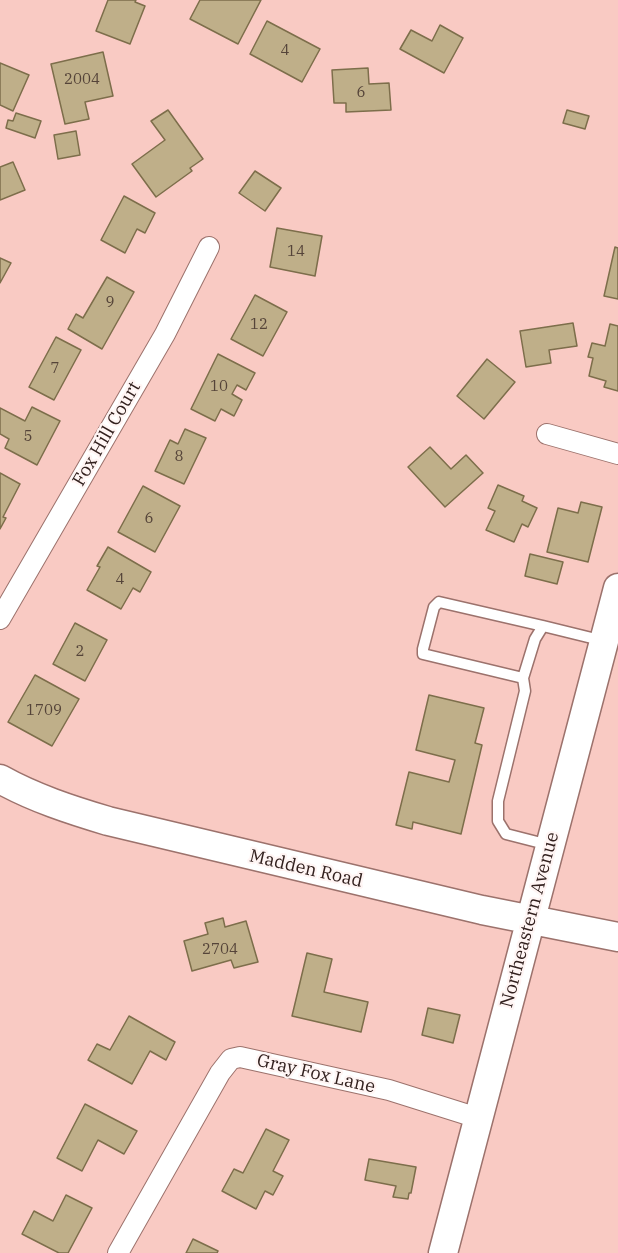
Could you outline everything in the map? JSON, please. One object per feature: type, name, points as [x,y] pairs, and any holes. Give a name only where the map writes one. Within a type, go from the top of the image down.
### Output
[{"type":"street","name":"Fox Hill Court","points":[[0,619],[165,334],[209,247]]},
{"type":"street","points":[[547,434],[618,454]]},
{"type":"street","name":"Northeastern Avenue","points":[[443,1253],[550,846],[610,636],[618,588]]},
{"type":"street","name":"Madden Road","points":[[0,779],[60,806],[108,821],[470,907],[618,937]]},
{"type":"street","name":"Gray Fox Lane","points":[[118,1253],[220,1073],[231,1059],[240,1057],[389,1090],[478,1118]]},
{"type":"lane","points":[[524,678],[423,654],[434,607],[439,602],[543,626],[610,636]]},
{"type":"lane","points":[[543,626],[535,639],[524,678],[525,691],[498,801],[498,821],[506,834],[550,846]]},
{"type":"building","points":[[108,0],[136,0],[135,2],[145,6],[130,44],[96,31]]},
{"type":"building","points":[[200,0],[261,0],[238,44],[190,19]]},
{"type":"building","points":[[267,21],[320,49],[302,82],[250,54]]},
{"type":"building","points":[[440,25],[463,38],[444,73],[400,49],[411,30],[432,41]]},
{"type":"building","points":[[103,52],[113,96],[85,102],[89,119],[65,124],[51,64]]},
{"type":"building","points":[[0,63],[29,75],[13,111],[0,105]]},
{"type":"building","points":[[368,68],[369,84],[389,83],[391,110],[346,112],[346,103],[334,103],[332,70]]},
{"type":"building","points":[[168,110],[203,159],[190,168],[192,171],[156,197],[132,164],[165,140],[151,121]]},
{"type":"building","points":[[567,110],[589,116],[585,129],[563,123]]},
{"type":"building","points":[[16,113],[41,121],[35,138],[6,128],[8,120],[13,121]]},
{"type":"building","points":[[76,131],[80,155],[58,159],[54,135]]},
{"type":"building","points":[[13,162],[25,190],[0,200],[0,167]]},
{"type":"building","points":[[255,171],[281,188],[265,211],[239,193]]},
{"type":"building","points":[[124,196],[155,213],[145,233],[137,229],[125,253],[101,240]]},
{"type":"building","points":[[277,228],[322,236],[315,276],[270,267]]},
{"type":"building","points":[[615,247],[618,248],[618,299],[604,296]]},
{"type":"building","points":[[0,258],[11,263],[0,283]]},
{"type":"building","points":[[107,277],[134,292],[102,349],[68,329],[76,314],[83,318]]},
{"type":"building","points":[[255,295],[287,312],[263,356],[231,339]]},
{"type":"building","points":[[573,323],[577,346],[549,350],[551,363],[526,367],[520,331]]},
{"type":"building","points":[[610,324],[618,326],[618,391],[604,387],[606,381],[589,376],[593,358],[588,357],[592,343],[605,346]]},
{"type":"building","points":[[56,337],[81,350],[54,400],[29,387]]},
{"type":"building","points":[[218,354],[255,373],[246,390],[237,385],[232,394],[242,400],[234,416],[221,409],[215,421],[191,409]]},
{"type":"building","points":[[487,359],[515,382],[484,419],[457,396]]},
{"type":"building","points":[[32,407],[60,421],[37,465],[5,448],[9,439],[0,434],[0,408],[25,421]]},
{"type":"building","points":[[185,429],[206,438],[184,484],[155,471],[170,440],[178,444]]},
{"type":"building","points":[[430,447],[451,469],[466,455],[483,473],[445,507],[408,467]]},
{"type":"building","points":[[0,473],[20,484],[3,517],[6,518],[0,529]]},
{"type":"building","points":[[498,485],[524,496],[522,501],[537,508],[528,527],[522,524],[514,542],[486,530],[495,511],[488,508]]},
{"type":"building","points":[[143,486],[180,506],[155,552],[118,532]]},
{"type":"building","points":[[581,502],[602,507],[588,562],[547,552],[558,508],[578,513]]},
{"type":"building","points":[[108,547],[151,572],[140,592],[133,588],[121,609],[87,590]]},
{"type":"building","points":[[530,554],[563,562],[557,584],[525,576]]},
{"type":"building","points":[[75,623],[107,640],[85,681],[53,664]]},
{"type":"building","points":[[35,675],[79,699],[52,746],[8,722]]},
{"type":"building","points":[[429,695],[484,708],[475,743],[482,745],[461,834],[413,822],[412,829],[396,825],[409,772],[449,782],[455,760],[416,750]]},
{"type":"building","points":[[223,918],[225,927],[246,921],[258,962],[234,968],[231,960],[192,971],[184,941],[208,934],[205,923]]},
{"type":"building","points":[[307,953],[332,959],[324,992],[368,1002],[361,1032],[292,1016]]},
{"type":"building","points":[[428,1008],[460,1015],[453,1043],[422,1035]]},
{"type":"building","points":[[129,1016],[175,1042],[166,1060],[150,1051],[132,1084],[88,1060],[97,1044],[110,1050]]},
{"type":"building","points":[[85,1104],[137,1131],[124,1154],[98,1140],[82,1171],[57,1158]]},
{"type":"building","points":[[266,1129],[289,1140],[273,1171],[283,1176],[273,1195],[265,1191],[256,1209],[222,1191],[234,1169],[243,1173]]},
{"type":"building","points":[[369,1159],[416,1167],[408,1199],[393,1197],[396,1186],[365,1180]]},
{"type":"building","points":[[66,1195],[92,1208],[68,1253],[59,1253],[22,1234],[34,1211],[53,1221]]},
{"type":"building","points":[[193,1239],[218,1251],[217,1253],[186,1253]]}]
